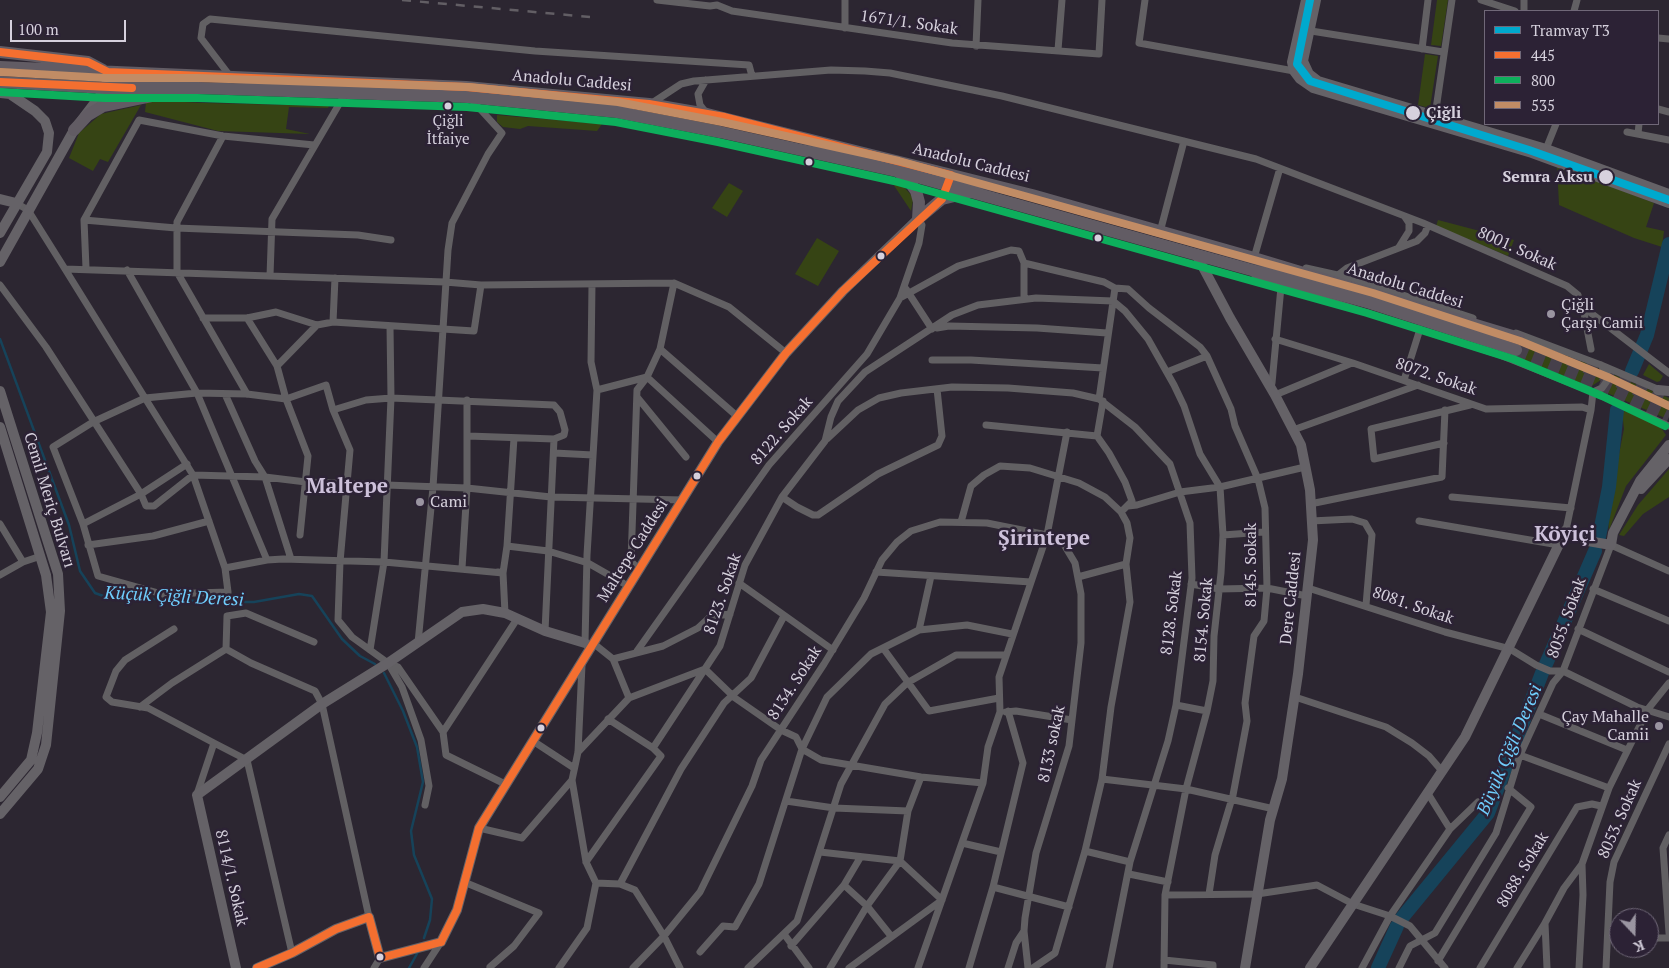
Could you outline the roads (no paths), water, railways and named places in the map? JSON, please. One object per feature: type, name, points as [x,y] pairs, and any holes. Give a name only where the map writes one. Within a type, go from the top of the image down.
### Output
[{"type":"highway","points":[[0,52],[88,62],[108,72]]},
{"type":"highway","name":"Anadolu Caddesi","points":[[0,67],[230,78],[293,78],[466,87],[649,104],[708,114],[949,180],[970,192],[1518,344],[1281,266],[1032,195],[949,180],[896,171],[720,132],[617,112],[468,97],[198,88],[106,88],[0,82]]},
{"type":"highway","points":[[74,130],[88,115],[103,106],[198,88]]},
{"type":"highway","points":[[896,171],[916,191],[919,202],[918,219]]},
{"type":"highway","points":[[942,199],[949,180]]},
{"type":"highway","points":[[918,219],[942,199],[970,192]]},
{"type":"street","name":"1671/1. Sokak","points":[[657,0],[710,6],[717,2],[732,11],[976,46],[1099,54],[1102,0]]},
{"type":"street","points":[[845,0],[846,28]]},
{"type":"street","points":[[976,46],[978,0]]},
{"type":"street","points":[[1058,50],[1062,0]]},
{"type":"street","points":[[1146,0],[1139,43],[1294,71],[1305,67]]},
{"type":"street","points":[[1306,0],[1304,30],[1305,67],[1309,74],[1318,81],[1546,149],[1668,198]]},
{"type":"street","points":[[1316,0],[1292,62],[1294,71],[1300,79],[1313,88],[1532,153],[1668,198]]},
{"type":"street","points":[[1422,49],[1428,0]]},
{"type":"street","points":[[1435,116],[1452,0]]},
{"type":"street","points":[[1481,0],[1512,10]]},
{"type":"street","points":[[230,78],[201,38],[203,24],[210,20],[536,51],[749,65],[752,76]]},
{"type":"street","points":[[1304,30],[1443,52]]},
{"type":"street","name":"8001. Sokak","points":[[649,104],[681,84],[706,80],[831,70],[890,73],[1002,96],[1184,140],[1280,168],[1428,225],[1567,286],[1578,295],[1583,307],[1669,373]]},
{"type":"street","points":[[0,262],[74,130],[106,88],[108,72]]},
{"type":"street","points":[[706,80],[698,94],[700,105],[708,114]]},
{"type":"street","points":[[0,93],[10,94],[35,111],[45,121],[49,133],[47,152],[16,203],[5,215],[0,233]]},
{"type":"street","points":[[270,276],[270,231],[272,219],[346,94]]},
{"type":"street","points":[[418,643],[433,487],[439,399],[441,327],[452,222],[488,154],[502,133],[468,97]]},
{"type":"street","points":[[86,268],[84,220],[139,120],[223,136],[314,146]]},
{"type":"street","points":[[1546,149],[1556,125]]},
{"type":"street","points":[[1638,134],[1639,125]]},
{"type":"street","points":[[1628,132],[1669,140]]},
{"type":"street","points":[[223,136],[177,222],[177,272],[247,394]]},
{"type":"street","points":[[1160,232],[1184,140]]},
{"type":"street","points":[[1254,258],[1280,168]]},
{"type":"street","points":[[0,199],[16,203],[28,210],[66,269],[145,398],[187,464],[193,475],[225,568],[228,592],[162,594],[98,576],[83,524],[53,447],[93,422],[145,398],[197,393],[247,394],[286,399],[326,385],[333,410],[350,450],[340,562],[338,620],[352,637],[388,663],[398,667],[443,732],[446,755],[505,784]]},
{"type":"street","points":[[5,215],[21,222]]},
{"type":"street","points":[[1398,248],[1409,232],[1409,223],[1404,217]]},
{"type":"street","name":"8122. Sokak","points":[[637,651],[769,464],[867,354],[900,298],[919,243],[922,225],[918,219]]},
{"type":"street","name":"Maltepe Caddesi","points":[[441,942],[457,910],[479,828],[582,661],[589,643],[639,570],[718,442],[786,353],[843,291],[918,219]]},
{"type":"street","points":[[84,220],[176,228],[358,235],[391,240]]},
{"type":"street","points":[[1338,275],[1347,268],[1417,241],[1425,234],[1428,225]]},
{"type":"street","points":[[900,298],[958,266],[1011,250],[1019,251],[1024,263],[1024,299]]},
{"type":"street","points":[[1196,254],[1281,287],[1500,355],[1592,392],[1669,426]]},
{"type":"street","name":"Dere Caddesi","points":[[1196,254],[1230,318],[1275,394],[1301,445],[1312,521],[1313,540],[1295,697],[1282,779],[1257,894],[1245,968]]},
{"type":"street","name":"8145. Sokak","points":[[1024,263],[1104,282],[1115,288],[1128,289],[1149,308],[1200,347],[1231,409],[1235,426],[1258,479],[1265,508],[1264,532],[1267,588],[1264,621],[1254,636],[1245,703],[1247,721],[1232,800],[1215,855],[1209,894]]},
{"type":"street","points":[[1281,266],[1300,266],[1338,275],[1498,326],[1601,365],[1669,394]]},
{"type":"street","points":[[66,269],[86,268],[480,285],[674,283],[729,307],[786,353]]},
{"type":"street","points":[[126,270],[197,393],[234,476],[267,560]]},
{"type":"street","points":[[333,322],[335,278]]},
{"type":"street","points":[[639,570],[631,561],[637,390],[647,377],[660,349],[674,283]]},
{"type":"street","points":[[589,643],[588,563],[598,390],[591,362],[592,284]]},
{"type":"street","points":[[0,285],[46,348],[141,494],[146,506],[154,506],[193,475],[265,477],[306,482],[388,486],[467,488],[551,497],[683,500]]},
{"type":"street","points":[[203,318],[246,318],[276,312],[317,324],[333,322],[441,327],[474,331],[480,285]]},
{"type":"street","points":[[904,285],[932,329],[949,326],[998,327],[1107,333]]},
{"type":"street","points":[[1272,383],[1281,287]]},
{"type":"street","points":[[1115,288],[1107,333],[1097,436],[1125,482],[1132,501],[1121,512]]},
{"type":"street","name":"8123. Sokak","points":[[654,748],[720,646],[745,565],[782,497],[825,441],[831,417],[838,401],[865,372],[952,315],[978,305],[1024,299],[1113,301]]},
{"type":"street","name":"8154. Sokak","points":[[1113,301],[1125,311],[1148,339],[1167,372],[1184,406],[1200,454],[1220,488],[1223,535],[1213,681],[1208,711],[1186,789],[1165,895],[1164,968]]},
{"type":"street","points":[[1583,307],[1591,349]]},
{"type":"street","points":[[246,318],[278,366],[286,399],[308,456],[300,535]]},
{"type":"street","points":[[278,366],[317,324]]},
{"type":"street","points":[[370,650],[384,562],[391,398],[390,326]]},
{"type":"street","points":[[1404,380],[1420,329]]},
{"type":"street","name":"8072. Sokak","points":[[1276,339],[1353,362],[1486,409],[1582,407],[1591,410]]},
{"type":"street","points":[[660,349],[738,417]]},
{"type":"street","points":[[865,372],[867,354]]},
{"type":"street","points":[[1167,372],[1206,356]]},
{"type":"street","points":[[932,360],[971,360],[1103,368]]},
{"type":"street","points":[[1275,394],[1353,362]]},
{"type":"street","points":[[1592,392],[1602,388],[1607,381],[1607,374],[1601,365]]},
{"type":"street","points":[[598,390],[647,377]]},
{"type":"street","points":[[647,377],[718,442]]},
{"type":"street","points":[[1293,430],[1418,385]]},
{"type":"street","name":"8128. Sokak","points":[[825,441],[835,429],[858,410],[879,398],[937,389],[1008,388],[1073,393],[1101,400],[1135,427],[1170,464],[1190,523],[1191,584],[1176,705],[1168,742],[1130,862],[1109,968]]},
{"type":"street","points":[[782,497],[797,508],[812,515],[818,515],[870,479],[938,446],[942,436],[937,389]]},
{"type":"street","points":[[1658,390],[1669,391]]},
{"type":"street","name":"Cemil Meriç Bulvarı","points":[[0,391],[58,574],[60,610],[46,745],[38,769],[0,814]]},
{"type":"street","points":[[1310,968],[1465,737],[1510,649],[1566,530],[1591,410],[1592,392]]},
{"type":"street","points":[[225,394],[255,461],[265,477],[291,560]]},
{"type":"street","points":[[637,397],[686,457]]},
{"type":"street","points":[[333,410],[366,400],[391,398],[554,404],[560,412],[566,430],[564,436],[554,439],[468,436]]},
{"type":"street","points":[[462,568],[467,488],[467,400]]},
{"type":"street","points":[[1444,443],[1374,459],[1371,429],[1472,404]]},
{"type":"street","points":[[1310,504],[1442,477],[1445,410]]},
{"type":"street","points":[[986,425],[1097,436]]},
{"type":"street","name":"Cemil Meriç Bulvarı","points":[[0,427],[46,574],[51,612],[37,733],[31,760],[0,797]]},
{"type":"street","points":[[969,968],[993,887],[1022,763],[999,698],[999,677],[1012,634],[1047,536],[1066,432]]},
{"type":"street","points":[[505,613],[503,573],[507,546],[514,438]]},
{"type":"street","points":[[545,630],[554,439]]},
{"type":"street","points":[[1627,505],[1640,481],[1669,445]]},
{"type":"street","points":[[554,453],[593,455]]},
{"type":"street","points":[[1627,505],[1669,459]]},
{"type":"street","points":[[83,524],[141,494],[187,464]]},
{"type":"street","points":[[961,522],[971,486],[1000,466],[1030,468],[1058,475],[1094,489],[1121,512],[1130,538],[1126,564],[1130,602],[1111,707],[1102,779],[1085,851],[1055,953],[1033,968]]},
{"type":"street","points":[[1128,506],[1136,506],[1180,492],[1220,488],[1305,467]]},
{"type":"street","points":[[1452,497],[1571,508]]},
{"type":"street","name":"8055. Sokak","points":[[1399,968],[1410,946],[1435,932],[1496,833],[1508,788],[1520,755],[1553,683],[1563,671],[1608,545],[1627,505]]},
{"type":"street","points":[[1312,521],[1352,519],[1365,523],[1372,535],[1366,605]]},
{"type":"street","points":[[1419,520],[1559,545]]},
{"type":"street","points":[[88,545],[152,536],[209,521]]},
{"type":"street","name":"8134. Sokak","points":[[633,968],[664,936],[700,892],[752,786],[761,760],[833,650],[864,598],[882,560],[897,542],[911,531],[940,522],[987,523],[1047,536]]},
{"type":"street","points":[[0,524],[23,562]]},
{"type":"street","points":[[1566,530],[1588,541],[1608,545],[1669,571]]},
{"type":"street","points":[[1223,535],[1264,532]]},
{"type":"street","name":"8133 sokak","points":[[1028,968],[1024,931],[1036,852],[1066,754],[1081,643],[1081,594],[1075,563],[1062,543],[1047,536]]},
{"type":"street","points":[[507,546],[548,551],[588,563],[623,584]]},
{"type":"street","points":[[0,576],[23,562],[41,556]]},
{"type":"street","points":[[225,568],[267,560],[291,560],[384,562],[503,573]]},
{"type":"street","points":[[1078,577],[1126,564]]},
{"type":"street","points":[[426,565],[503,573]]},
{"type":"street","points":[[876,572],[1031,582]]},
{"type":"street","points":[[919,630],[931,576]]},
{"type":"street","points":[[739,584],[833,650]]},
{"type":"street","name":"8081. Sokak","points":[[1191,584],[1219,589],[1267,588],[1307,592],[1366,605],[1452,634],[1510,649],[1550,671],[1563,671]]},
{"type":"street","points":[[1593,589],[1669,620]]},
{"type":"street","points":[[197,795],[322,704],[388,663],[462,612],[483,609],[505,613],[545,630],[589,643],[613,659],[629,698]]},
{"type":"street","points":[[226,649],[227,616],[246,613],[314,642]]},
{"type":"street","points":[[613,659],[637,651],[663,646],[698,628],[711,616],[730,614]]},
{"type":"street","points":[[620,884],[681,770],[724,703],[751,678],[784,616]]},
{"type":"street","points":[[443,732],[517,619]]},
{"type":"street","points":[[700,952],[723,926],[734,927],[759,884],[802,748],[827,697],[871,654],[919,630],[967,625],[1012,634]]},
{"type":"street","points":[[174,629],[125,660],[116,671],[106,697],[112,702],[148,708],[247,760]]},
{"type":"street","points":[[1578,629],[1669,672]]},
{"type":"street","points":[[883,648],[928,711],[999,698]]},
{"type":"street","points":[[140,707],[172,683],[226,649]]},
{"type":"street","points":[[226,649],[251,663],[315,691],[322,704],[369,917],[380,958]]},
{"type":"street","points":[[748,968],[796,921],[841,784],[885,704],[907,683],[956,655],[1005,655]]},
{"type":"street","points":[[559,968],[587,928],[596,883],[586,862],[572,780],[578,752],[582,661]]},
{"type":"street","points":[[388,663],[402,687],[421,740],[428,786],[425,805]]},
{"type":"street","points":[[578,752],[629,698],[705,669],[733,696],[781,730],[796,737],[802,748],[821,760],[921,777],[983,783]]},
{"type":"street","points":[[1563,671],[1637,707],[1669,717]]},
{"type":"street","points":[[1517,968],[1564,888],[1582,864],[1608,788],[1648,709],[1669,683]]},
{"type":"street","points":[[1295,697],[1386,727],[1429,756],[1442,771]]},
{"type":"street","points":[[1176,705],[1208,711]]},
{"type":"street","points":[[1004,712],[1072,720]]},
{"type":"street","points":[[918,968],[983,783],[988,747],[1004,712]]},
{"type":"street","points":[[1539,714],[1628,750]]},
{"type":"street","points":[[586,862],[662,756],[654,748],[608,719]]},
{"type":"street","points":[[533,741],[574,768]]},
{"type":"street","points":[[197,795],[214,744]]},
{"type":"street","name":"8053. Sokak","points":[[1606,968],[1610,882],[1614,862],[1669,744]]},
{"type":"street","points":[[1520,755],[1608,788]]},
{"type":"street","points":[[247,760],[292,953]]},
{"type":"street","points":[[830,968],[867,906],[900,861],[908,811],[921,777]]},
{"type":"street","points":[[1102,779],[1186,789],[1274,809]]},
{"type":"street","points":[[479,828],[522,838],[572,780]]},
{"type":"street","points":[[1438,961],[1531,807],[1508,788]]},
{"type":"street","points":[[1427,792],[1450,829]]},
{"type":"street","name":"8114/1. Sokak","points":[[197,795],[236,968]]},
{"type":"street","points":[[786,801],[834,808],[908,811]]},
{"type":"street","points":[[1362,968],[1391,917],[1450,829],[1478,802]]},
{"type":"street","name":"8088. Sokak","points":[[1480,968],[1578,807],[1592,804],[1601,806]]},
{"type":"street","points":[[1669,835],[1663,848],[1669,933]]},
{"type":"street","points":[[962,843],[1001,852]]},
{"type":"street","points":[[1085,851],[1130,862]]},
{"type":"street","points":[[820,852],[900,861],[942,900]]},
{"type":"street","points":[[791,946],[844,885],[860,858]]},
{"type":"street","points":[[1579,968],[1583,894],[1582,864]]},
{"type":"street","points":[[1128,874],[1168,882]]},
{"type":"street","points":[[464,882],[539,913],[514,946],[490,967]]},
{"type":"street","points":[[596,883],[620,884],[635,890],[664,936],[680,968]]},
{"type":"street","points":[[844,885],[867,906],[891,936]]},
{"type":"street","points":[[1165,895],[1257,894],[1317,885],[1353,904],[1406,924],[1445,968]]},
{"type":"street","points":[[993,887],[1069,907]]},
{"type":"street","points":[[848,968],[942,900]]},
{"type":"street","points":[[257,968],[292,953],[336,929],[369,917]]},
{"type":"street","points":[[1545,923],[1547,968]]},
{"type":"street","points":[[1008,968],[1016,943],[1024,931]]},
{"type":"street","points":[[784,934],[809,968]]},
{"type":"street","points":[[374,968],[380,958],[441,942]]},
{"type":"street","points":[[424,968],[441,942]]},
{"type":"street","points":[[1164,960],[1213,965],[1213,968]]},
{"type":"waterway","name":"Büyük Çiğli Deresi","points":[[1632,371],[1647,335],[1669,244]]},
{"type":"waterway","name":"Küçük Çiğli Deresi","points":[[0,339],[69,525],[80,571],[95,593],[106,597],[222,602],[254,602],[299,594],[312,596],[342,639],[360,656],[375,664]]},
{"type":"waterway","name":"Büyük Çiğli Deresi","points":[[1599,537],[1609,487],[1617,410]]},
{"type":"waterway","name":"Büyük Çiğli Deresi","points":[[1546,664],[1595,551]]},
{"type":"waterway","name":"Küçük Çiğli Deresi","points":[[384,673],[403,711],[417,747],[423,782],[411,831],[414,855],[432,899],[430,920],[424,938]]},
{"type":"waterway","name":"Büyük Çiğli Deresi","points":[[1401,919],[1488,813],[1542,673]]},
{"type":"waterway","name":"Büyük Çiğli Deresi","points":[[1378,968],[1397,926]]},
{"type":"waterway","name":"Küçük Çiğli Deresi","points":[[409,968],[418,952]]},
{"type":"tunnel","points":[[1519,338],[1669,404]]},
{"type":"tunnel","points":[[1516,350],[1606,387],[1669,417]]},
{"type":"railway","points":[[402,0],[590,17]]},
{"type":"tram line","name":"T3","points":[[1310,0],[1297,64],[1310,81],[1529,150],[1669,200]]},
{"type":"place","name":"Çiğli İtfaiye","points":[[448,106]]},
{"type":"place","name":"Çiğli","points":[[1413,113]]},
{"type":"place","name":"Semra Aksu","points":[[1606,177]]},
{"type":"place","name":"Çiğli Çarşı Camii","points":[[1551,314]]},
{"type":"place","name":"Cami","points":[[420,502]]},
{"type":"place","name":"Çay Mahalle Camii","points":[[1659,726]]},
{"type":"district","name":"Maltepe","points":[[347,487]]},
{"type":"district","name":"Köyiçi","points":[[1565,535]]},
{"type":"district","name":"Şirintepe","points":[[1044,539]]}]
